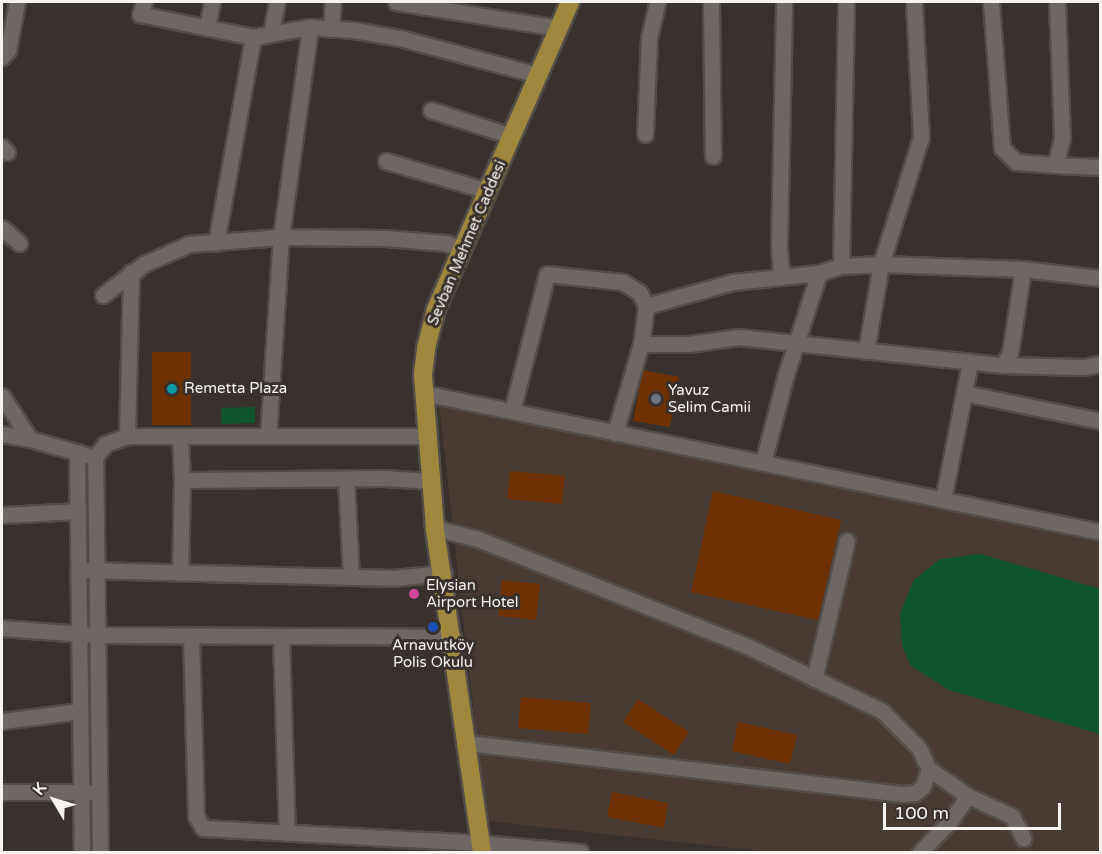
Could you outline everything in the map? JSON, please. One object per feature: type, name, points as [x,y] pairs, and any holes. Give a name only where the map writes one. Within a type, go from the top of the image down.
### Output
[{"type":"main road","name":"Sevban Mehmet Caddesi","points":[[482,848],[444,573],[435,528],[423,393],[426,348],[436,309],[570,2]]},
{"type":"street","points":[[2,57],[8,50],[17,2]]},
{"type":"street","points":[[144,2],[140,15],[253,37],[310,27],[399,38],[538,75]]},
{"type":"street","points":[[207,28],[212,2]]},
{"type":"street","points":[[271,33],[277,2]]},
{"type":"street","points":[[331,29],[333,2]]},
{"type":"street","points":[[396,2],[558,28]]},
{"type":"street","points":[[645,134],[649,38],[657,2]]},
{"type":"street","points":[[711,2],[713,156]]},
{"type":"street","points":[[781,275],[779,244],[784,2]]},
{"type":"street","points":[[841,266],[846,2]]},
{"type":"street","points":[[866,351],[882,264],[921,137],[914,2]]},
{"type":"street","points":[[992,2],[1002,148],[1016,162],[1101,167]]},
{"type":"street","points":[[1055,165],[1062,138],[1057,2]]},
{"type":"street","points":[[268,436],[281,237],[310,27]]},
{"type":"street","points":[[216,243],[253,37]]},
{"type":"street","points":[[431,110],[511,136]]},
{"type":"street","points":[[386,161],[488,191]]},
{"type":"street","points":[[2,228],[19,243]]},
{"type":"street","points":[[103,295],[131,272],[189,244],[281,237],[385,238],[445,243],[463,249]]},
{"type":"street","points":[[646,306],[733,282],[781,275],[819,273],[841,266],[882,264],[1023,269],[1101,278]]},
{"type":"street","points":[[1003,365],[1010,353],[1023,269]]},
{"type":"street","points":[[127,436],[131,272]]},
{"type":"street","points":[[763,463],[786,374],[819,273]]},
{"type":"street","points":[[512,411],[547,274],[623,282],[640,293],[646,306],[641,344],[615,433]]},
{"type":"street","points":[[641,344],[689,344],[739,337],[1003,365],[1084,367],[1101,364]]},
{"type":"street","points":[[943,500],[970,362]]},
{"type":"street","points":[[423,393],[1101,532]]},
{"type":"street","points":[[964,393],[1101,421]]},
{"type":"street","points":[[2,396],[30,439]]},
{"type":"street","points":[[2,434],[30,439],[94,457]]},
{"type":"street","points":[[100,852],[94,457],[105,444],[127,436],[428,436]]},
{"type":"street","points":[[180,436],[182,480],[180,573]]},
{"type":"street","points":[[77,452],[82,852]]},
{"type":"street","points":[[346,479],[351,577]]},
{"type":"street","points":[[182,480],[431,481]]},
{"type":"street","points":[[2,515],[78,511]]},
{"type":"street","points":[[435,528],[478,539],[747,646],[882,711],[919,748],[929,769],[968,796],[1012,816],[1023,838]]},
{"type":"street","points":[[814,679],[847,542]]},
{"type":"street","points":[[78,568],[96,572],[393,578],[444,573]]},
{"type":"street","points":[[2,628],[96,635],[453,637]]},
{"type":"street","points":[[190,636],[198,823],[206,829],[482,848],[581,852]]},
{"type":"street","points":[[281,636],[286,833]]},
{"type":"street","points":[[2,721],[80,711]]},
{"type":"street","points":[[468,743],[902,794],[915,792],[923,786],[929,769]]},
{"type":"street","points":[[2,792],[98,792]]},
{"type":"street","points":[[920,852],[951,820],[968,796]]},
{"type":"street","points":[[348,837],[349,852]]},
{"type":"shaded area","points":[[439,404],[1100,537],[1100,852],[770,852],[486,821]]},
{"type":"green space","points":[[255,407],[255,423],[221,424],[221,408]]},
{"type":"green space","points":[[981,554],[1100,589],[1100,734],[949,690],[911,666],[902,646],[900,613],[914,580],[940,559]]},
{"type":"building","name":"Remetta Plaza","points":[[152,352],[191,352],[191,425],[152,425]]},
{"type":"building","name":"Yavuz Selim Camii","points":[[643,370],[679,377],[670,427],[633,421]]},
{"type":"building","points":[[510,471],[565,476],[562,504],[507,499]]},
{"type":"building","points":[[713,491],[841,520],[818,620],[691,592]]},
{"type":"building","points":[[502,580],[540,584],[536,620],[498,616]]},
{"type":"building","points":[[521,697],[591,703],[588,734],[518,728]]},
{"type":"building","points":[[638,699],[689,732],[674,755],[623,722]]},
{"type":"building","points":[[738,722],[797,735],[790,764],[732,751]]},
{"type":"building","points":[[612,792],[668,803],[664,828],[607,817]]},
{"type":"place","name":"Remetta Plaza","points":[[172,389]]},
{"type":"place","name":"Yavuz Selim Camii","points":[[656,399]]},
{"type":"place","name":"Elysian Airport Hotel","points":[[414,594]]},
{"type":"place","name":"Arnavutköy Polis Okulu","points":[[433,627]]}]
